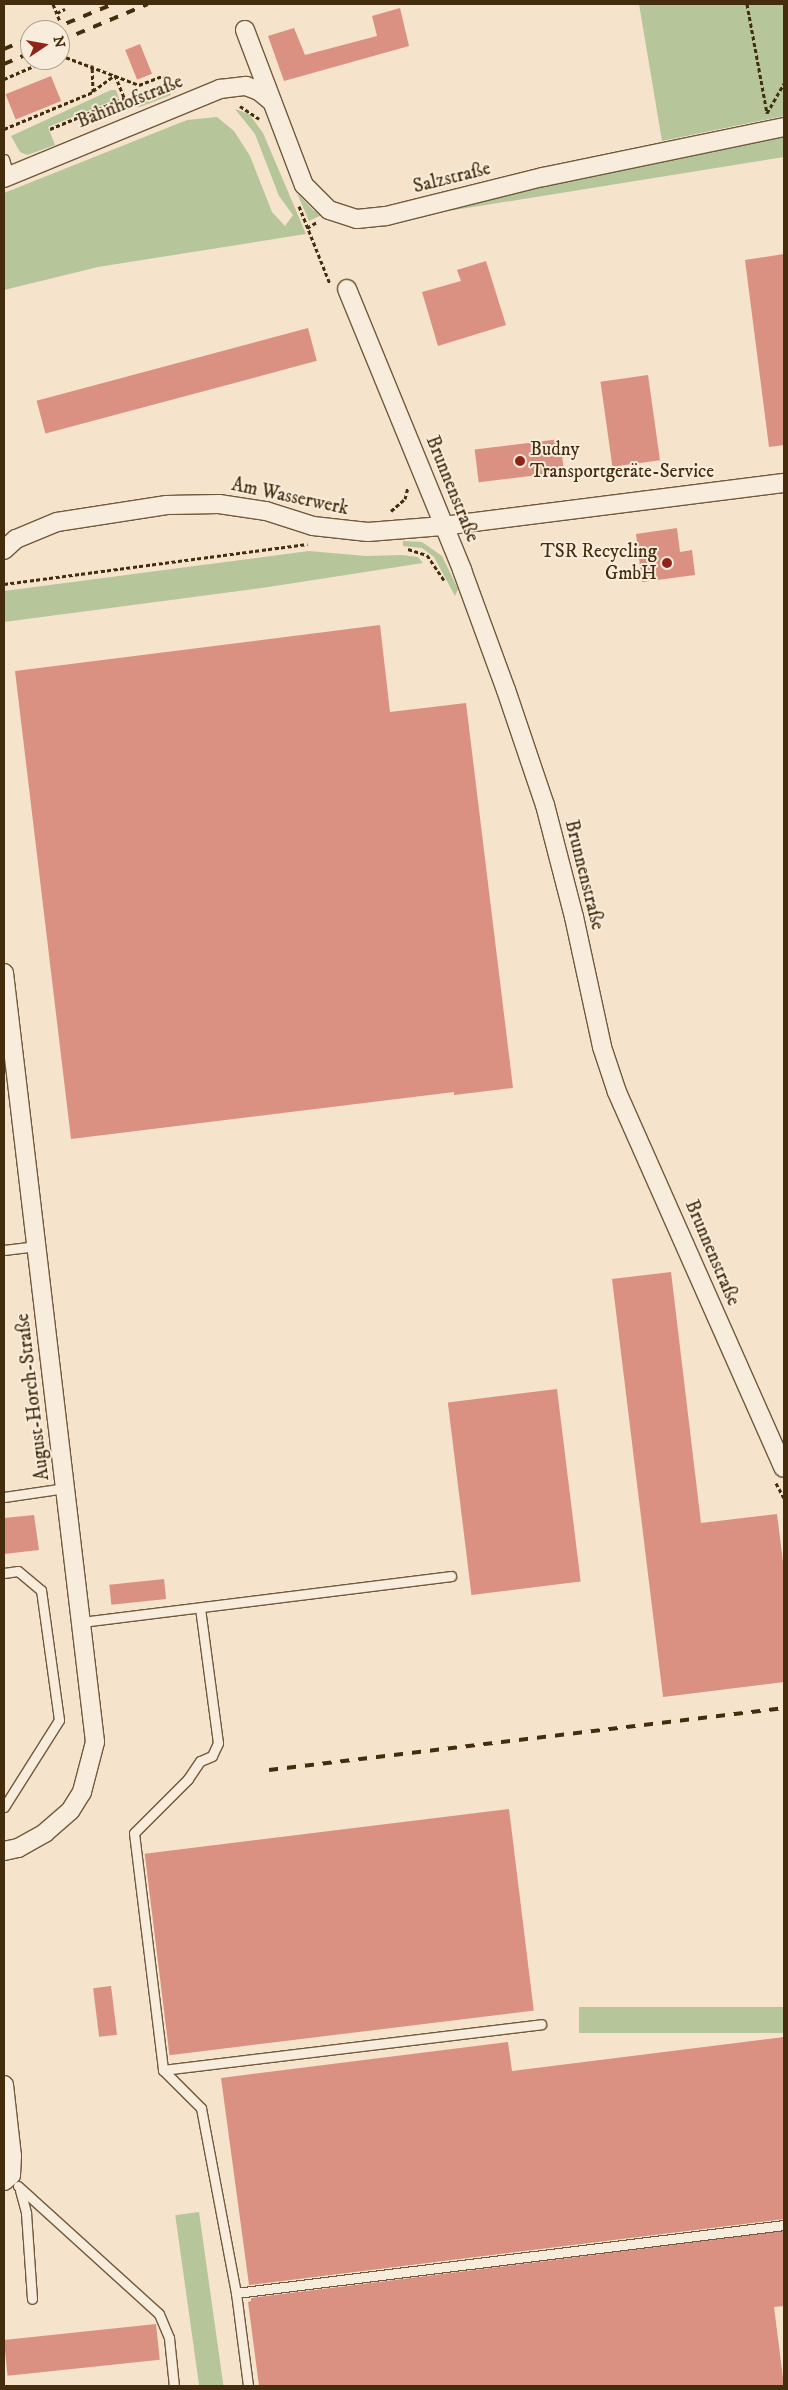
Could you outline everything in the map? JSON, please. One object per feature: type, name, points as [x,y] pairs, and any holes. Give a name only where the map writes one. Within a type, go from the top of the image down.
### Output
[{"type":"street","name":"Salzstraße","points":[[245,30],[304,185],[329,210],[357,219],[386,216],[544,177],[784,127]]},
{"type":"street","name":"Bahnhofstraße","points":[[7,176],[134,122],[233,86],[260,90],[272,102]]},
{"type":"street","name":"Brunnenstraße","points":[[339,288],[444,526],[506,690],[545,805],[574,917],[602,1047],[617,1092],[779,1472]]},
{"type":"street","name":"Am Wasserwerk","points":[[4,550],[16,539],[57,522],[167,505],[218,504],[266,511],[341,531],[368,532],[444,526],[784,483]]},
{"type":"street","name":"August-Horch-Straße","points":[[4,972],[95,1742],[82,1792],[70,1811],[45,1833],[18,1848],[4,1851]]},
{"type":"street","points":[[4,2096],[11,2180]]},
{"type":"lane","points":[[4,159],[7,176]]},
{"type":"lane","points":[[4,1250],[37,1246]]},
{"type":"lane","points":[[4,1497],[65,1488]]},
{"type":"lane","points":[[4,1573],[18,1572],[41,1590],[59,1720],[4,1807]]},
{"type":"lane","points":[[82,1622],[451,1576]]},
{"type":"lane","points":[[200,1608],[218,1743],[212,1756],[200,1761],[188,1779],[134,1833],[163,2070],[201,2108],[236,2293],[248,2386]]},
{"type":"lane","points":[[163,2070],[542,2024]]},
{"type":"lane","points":[[11,2180],[26,2213],[32,2299]]},
{"type":"lane","points":[[11,2180],[158,2314],[169,2338],[174,2386]]},
{"type":"lane","points":[[236,2293],[784,2226]]},
{"type":"path","points":[[53,4],[60,20]]},
{"type":"path","points":[[747,4],[767,114],[784,84]]},
{"type":"path","points":[[56,13],[64,9]]},
{"type":"path","points":[[70,58],[92,65],[139,85],[163,76],[169,79],[175,94]]},
{"type":"path","points":[[92,65],[93,92]]},
{"type":"path","points":[[4,79],[25,70]]},
{"type":"path","points":[[4,129],[93,92],[115,75]]},
{"type":"path","points":[[115,75],[134,122]]},
{"type":"path","points":[[145,77],[146,82]]},
{"type":"path","points":[[50,129],[125,98]]},
{"type":"path","points":[[230,106],[246,108],[263,125]]},
{"type":"path","points":[[297,202],[339,288]]},
{"type":"path","points":[[387,513],[405,499],[408,481]]},
{"type":"path","points":[[4,584],[310,544]]},
{"type":"path","points":[[405,549],[427,555],[447,585]]},
{"type":"path","points":[[779,1472],[784,1498]]},
{"type":"green space","points":[[639,4],[784,4],[784,116],[662,141]]},
{"type":"green space","points":[[166,82],[171,95],[138,108],[133,95]]},
{"type":"green space","points":[[111,90],[116,90],[119,98],[48,127],[55,145],[27,155],[20,152],[11,136]]},
{"type":"green space","points":[[235,109],[249,114],[263,133],[306,234],[98,267],[4,290],[4,193],[187,120],[217,117],[234,131],[250,156],[272,212],[285,226],[293,215],[279,196],[255,134]]},
{"type":"green space","points":[[784,136],[784,157],[436,213],[548,184]]},
{"type":"green space","points":[[297,193],[313,210],[322,215],[309,221]]},
{"type":"green space","points":[[403,541],[422,542],[442,556],[458,589],[455,596],[434,557],[422,548],[403,546]]},
{"type":"green space","points":[[309,551],[366,556],[402,555],[418,557],[423,563],[262,588],[4,622],[4,591]]},
{"type":"green space","points":[[579,2007],[784,2007],[784,2033],[579,2033]]},
{"type":"green space","points":[[199,2212],[223,2386],[199,2386],[175,2215]]},
{"type":"building","points":[[400,8],[409,46],[284,81],[268,36],[294,28],[305,55],[377,36],[372,16]]},
{"type":"building","points":[[140,44],[152,74],[137,80],[125,50]]},
{"type":"building","points":[[51,76],[61,101],[16,119],[6,94]]},
{"type":"building","points":[[784,254],[784,445],[769,447],[745,260]]},
{"type":"building","points":[[486,261],[506,325],[438,346],[422,292],[461,281],[457,270]]},
{"type":"building","points":[[308,328],[317,361],[45,434],[37,401]]},
{"type":"building","points":[[648,375],[660,460],[612,467],[600,382]]},
{"type":"building","name":"Budny Transportgeräte-Service","points":[[560,439],[564,472],[479,482],[475,449]]},
{"type":"building","name":"TSR Recycling GmbH","points":[[677,528],[680,552],[692,550],[695,575],[642,582],[636,534]]},
{"type":"building","points":[[380,625],[390,712],[466,703],[513,1088],[454,1095],[454,1092],[71,1139],[15,671]]},
{"type":"building","points":[[671,1272],[701,1523],[777,1514],[784,1570],[784,1682],[663,1697],[612,1279]]},
{"type":"building","points":[[557,1389],[581,1582],[471,1595],[448,1402]]},
{"type":"building","points":[[34,1515],[39,1550],[4,1554],[4,1518]]},
{"type":"building","points":[[164,1579],[166,1599],[111,1605],[109,1585]]},
{"type":"building","points":[[509,1809],[534,2010],[169,2055],[145,1854]]},
{"type":"building","points":[[111,1986],[117,2035],[99,2037],[93,1988]]},
{"type":"building","points":[[784,2037],[784,2219],[249,2285],[221,2078],[508,2042],[512,2071]]},
{"type":"building","points":[[784,2231],[784,2306],[774,2307],[784,2386],[259,2386],[248,2302],[251,2301],[251,2298]]},
{"type":"building","points":[[156,2324],[160,2360],[8,2376],[4,2340]]},
{"type":"railway","points":[[70,22],[113,4]]},
{"type":"railway","points":[[70,37],[148,4]]},
{"type":"railway","points":[[4,49],[20,42]]},
{"type":"railway","points":[[4,64],[20,57]]},
{"type":"railway","points":[[269,1770],[784,1708]]},
{"type":"place","name":"Budny Transportgeräte-Service","points":[[520,461]]},
{"type":"place","name":"TSR Recycling GmbH","points":[[667,563]]}]
